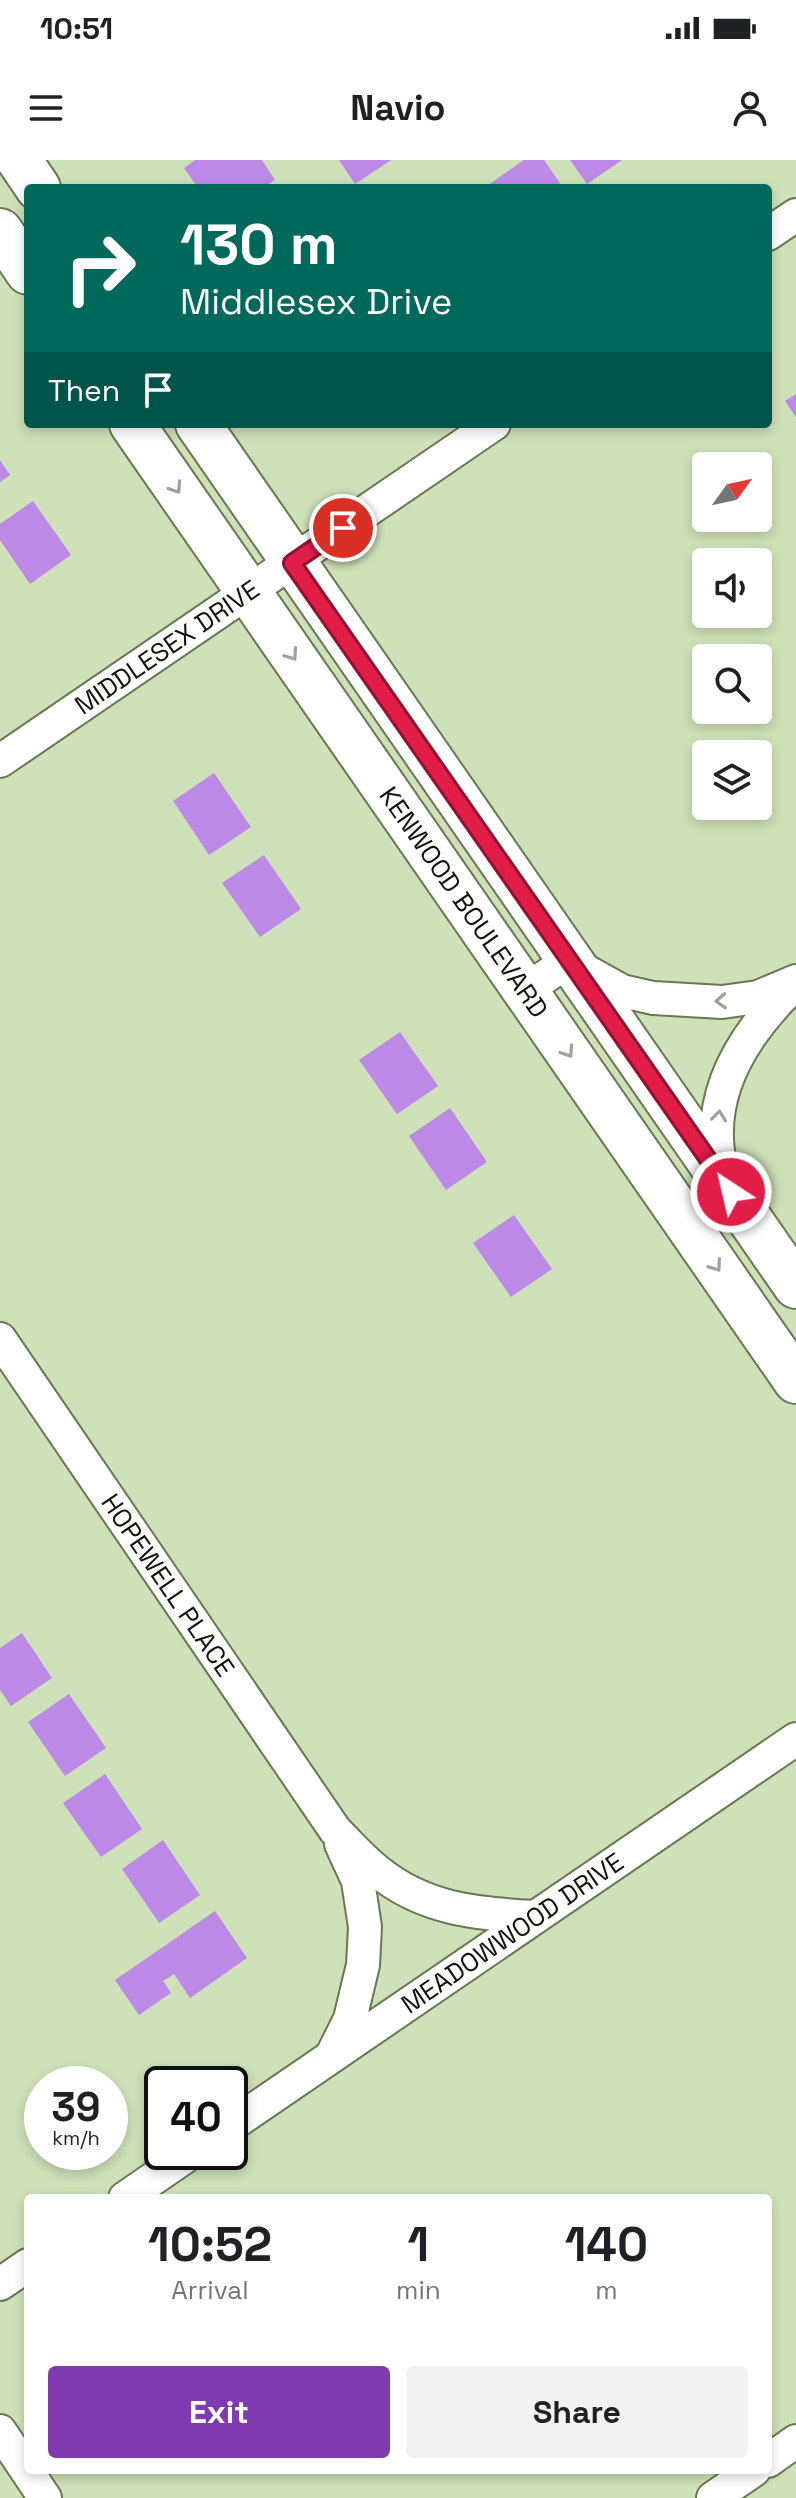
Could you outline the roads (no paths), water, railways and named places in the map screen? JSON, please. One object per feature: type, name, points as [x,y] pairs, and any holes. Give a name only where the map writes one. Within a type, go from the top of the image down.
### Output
[{"type":"street","points":[[0,173],[19,160],[35,184]]},
{"type":"street","points":[[772,231],[796,215]]},
{"type":"street","points":[[0,231],[24,266]]},
{"type":"street","name":"KENWOOD BOULEVARD","points":[[135,428],[796,1381]]},
{"type":"street","name":"KENWOOD BOULEVARD","points":[[201,428],[796,1286]]},
{"type":"street","name":"MIDDLESEX DRIVE","points":[[0,761],[488,428]]},
{"type":"street","points":[[526,990],[568,961],[622,991],[664,999],[722,1002],[758,997],[796,982]]},
{"type":"street","points":[[686,1223],[731,1192],[718,1153],[717,1116],[727,1080],[743,1044],[766,1012],[796,982]]},
{"type":"street","name":"HOPEWELL PLACE","points":[[0,1339],[335,1830],[358,1881],[365,1927],[363,1965],[350,2019],[331,2057]]},
{"type":"street","name":"MEADOWWOOD DRIVE","points":[[248,2114],[796,1739]]},
{"type":"street","name":"HOPEWELL PLACE","points":[[335,1830],[377,1871],[413,1894],[455,1910],[535,1917]]},
{"type":"street","points":[[131,2194],[166,2170]]},
{"type":"street","points":[[0,2284],[24,2268]]},
{"type":"street","points":[[0,2431],[24,2467]]},
{"type":"street","points":[[772,2458],[796,2441]]},
{"type":"street","points":[[29,2474],[45,2498]]},
{"type":"street","points":[[713,2498],[748,2474]]}]
